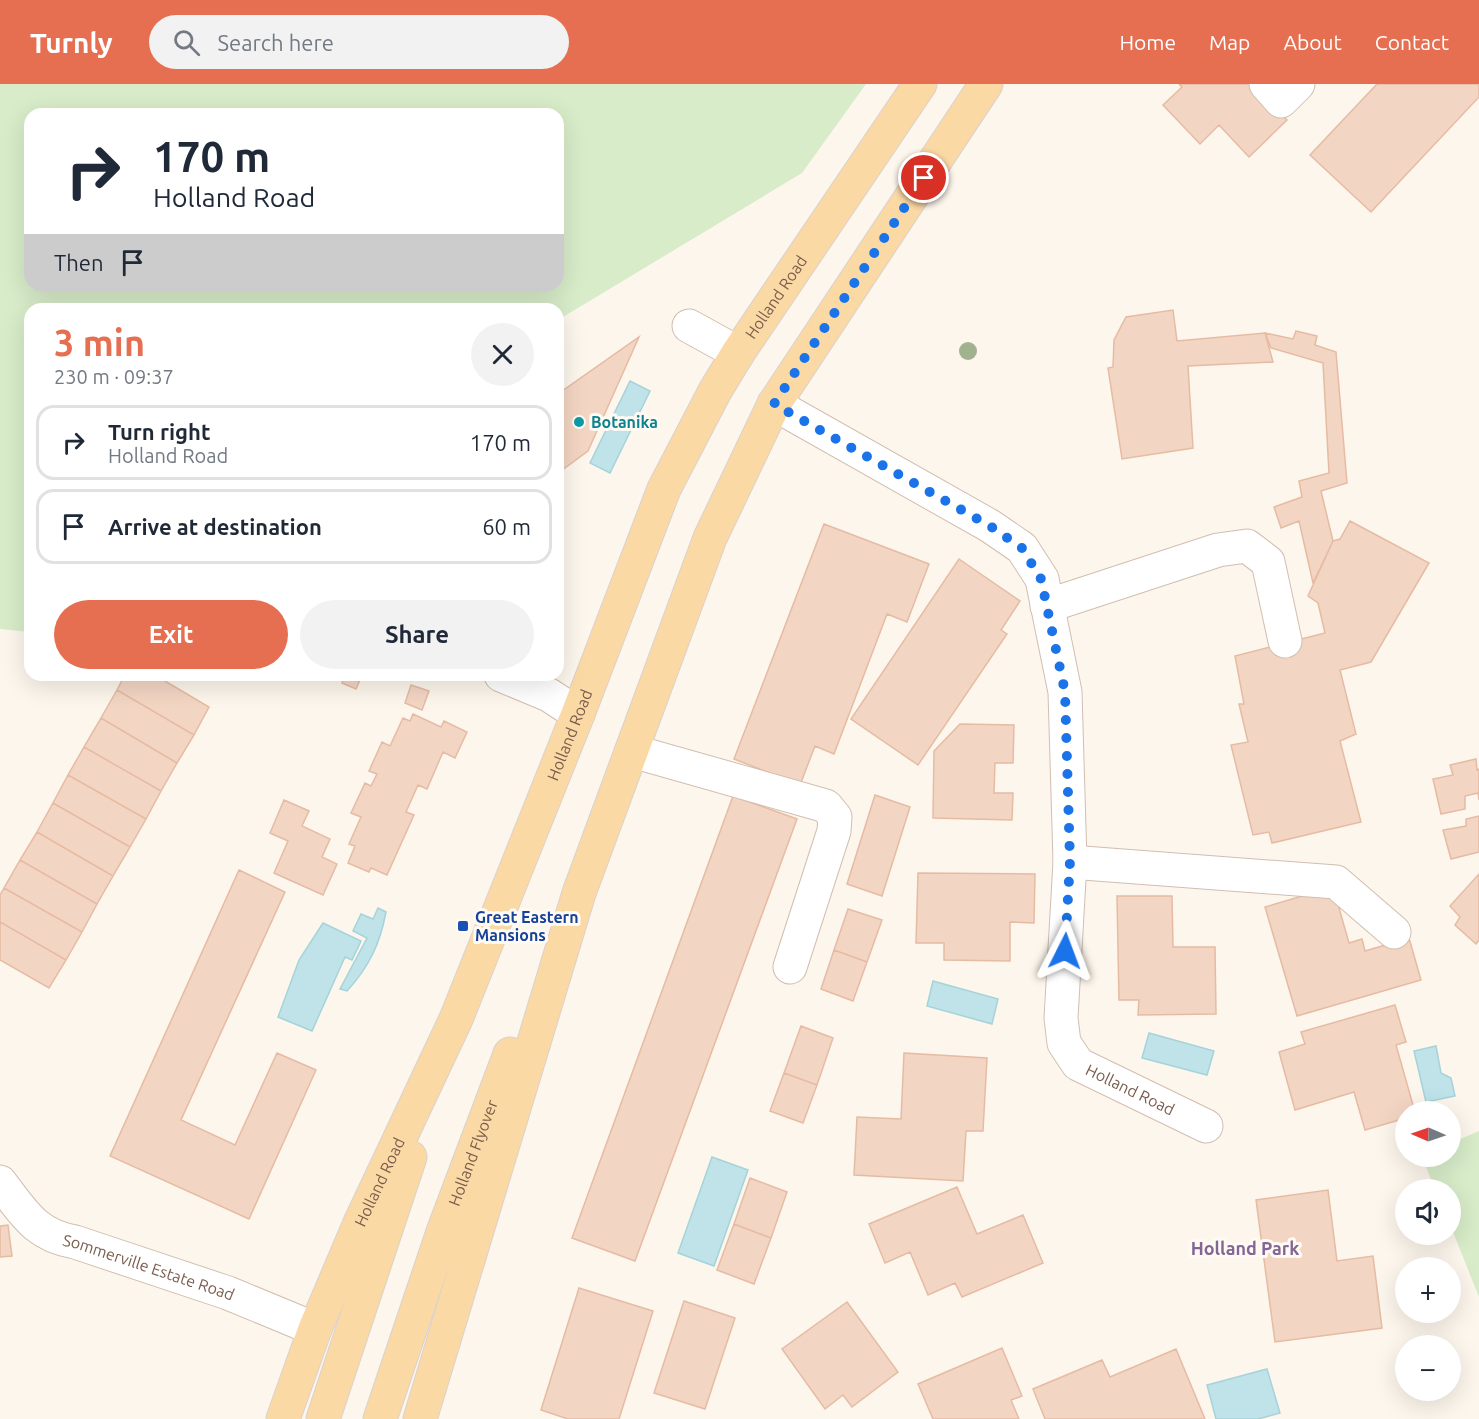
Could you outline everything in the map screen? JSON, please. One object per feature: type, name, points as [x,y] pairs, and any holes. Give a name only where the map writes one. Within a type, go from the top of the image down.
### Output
[{"type":"main road","name":"Holland Road","points":[[283,1419],[315,1329],[360,1223],[456,1018],[578,714],[664,489],[715,391],[738,353],[921,84]]},
{"type":"main road","points":[[420,1419],[579,893],[710,538],[774,404],[986,84]]},
{"type":"main road","name":"Holland Flyover","points":[[385,1404],[443,1232],[499,1080],[579,893]]},
{"type":"main road","points":[[323,1419],[456,1018]]},
{"type":"street","points":[[1266,84],[1281,101],[1298,84]]},
{"type":"street","points":[[689,326],[738,353]]},
{"type":"street","name":"Holland Road","points":[[774,404],[889,467],[1022,548],[1041,579],[1065,692],[1070,861],[1061,1018],[1064,1043],[1078,1064],[1206,1126]]},
{"type":"street","points":[[1047,606],[1218,550],[1246,546],[1268,562],[1285,641]]},
{"type":"street","points":[[515,681],[549,695],[578,714]]},
{"type":"street","points":[[632,751],[826,806],[835,817],[834,831],[790,967]]},
{"type":"street","points":[[1070,861],[1336,882],[1394,932]]},
{"type":"street","name":"Sommerville Estate Road","points":[[0,1182],[31,1223],[54,1238],[75,1242],[228,1293],[315,1329]]},
{"type":"green space","points":[[0,84],[866,84],[802,173],[564,316],[564,303],[24,303],[24,631],[0,629]]},
{"type":"green space","points":[[1479,1131],[1479,1297],[1458,1245],[1461,1245],[1461,1179],[1431,1179],[1426,1167],[1461,1167],[1461,1139]]},
{"type":"water","points":[[630,381],[650,391],[610,473],[590,463]]},
{"type":"water","points":[[378,908],[386,912],[372,954],[362,973],[347,991],[340,989],[367,938],[353,931],[361,914],[373,919]]},
{"type":"water","points":[[323,923],[361,941],[352,960],[345,957],[312,1031],[278,1017],[299,960]]},
{"type":"water","points":[[933,981],[998,999],[992,1024],[927,1006]]},
{"type":"water","points":[[1149,1033],[1214,1051],[1207,1075],[1142,1058]]},
{"type":"water","points":[[1436,1046],[1441,1073],[1451,1078],[1455,1096],[1426,1101],[1414,1051]]},
{"type":"water","points":[[712,1157],[748,1170],[714,1266],[678,1253]]},
{"type":"water","points":[[1267,1369],[1280,1413],[1258,1419],[1216,1419],[1207,1385]]},
{"type":"building","points":[[1179,84],[1253,84],[1287,120],[1249,157],[1219,125],[1200,144],[1163,105],[1182,87]]},
{"type":"building","points":[[1377,84],[1479,84],[1479,97],[1371,212],[1310,155]]},
{"type":"building","points":[[1173,310],[1177,341],[1265,333],[1273,362],[1188,366],[1193,448],[1122,459],[1108,368],[1113,367],[1114,340],[1126,317]]},
{"type":"building","points":[[1296,331],[1317,336],[1315,345],[1336,352],[1347,483],[1321,491],[1333,541],[1313,583],[1299,521],[1281,528],[1274,507],[1302,497],[1299,481],[1329,473],[1323,363],[1271,348],[1265,333],[1293,339]]},
{"type":"building","name":"Botanika","points":[[639,337],[588,451],[564,469],[564,390]]},
{"type":"building","points":[[1350,521],[1429,563],[1371,662],[1340,670],[1356,734],[1340,741],[1361,822],[1272,843],[1269,832],[1253,835],[1231,745],[1248,742],[1239,704],[1244,704],[1235,656],[1325,633],[1318,603],[1308,596],[1333,541],[1340,539]]},
{"type":"building","points":[[824,524],[929,564],[907,622],[887,614],[834,754],[815,746],[800,785],[734,759]]},
{"type":"building","points":[[959,559],[1020,601],[1001,630],[1007,634],[918,765],[851,719]]},
{"type":"building","points":[[122,681],[165,681],[209,707],[194,735],[117,690]]},
{"type":"building","points":[[343,681],[359,681],[356,689],[342,683]]},
{"type":"building","points":[[411,685],[429,691],[422,710],[405,703]]},
{"type":"building","points":[[117,690],[194,735],[177,763],[101,718]]},
{"type":"building","points":[[413,714],[441,727],[444,721],[467,732],[455,758],[443,752],[427,789],[418,785],[406,812],[414,815],[387,875],[371,868],[369,872],[348,863],[355,846],[349,844],[361,817],[351,813],[365,783],[371,786],[377,774],[369,771],[382,742],[390,746],[403,718],[410,721]]},
{"type":"building","points":[[101,718],[177,763],[161,791],[84,747]]},
{"type":"building","points":[[960,724],[1014,725],[1013,763],[995,763],[994,793],[1013,793],[1012,820],[933,818],[934,751]]},
{"type":"building","points":[[84,747],[161,791],[146,819],[68,775]]},
{"type":"building","points":[[1476,759],[1477,770],[1479,769],[1479,800],[1478,793],[1465,796],[1465,809],[1441,814],[1433,779],[1453,775],[1450,765]]},
{"type":"building","points":[[68,775],[146,819],[130,847],[53,803]]},
{"type":"building","points":[[875,795],[910,807],[882,896],[847,884]]},
{"type":"building","points":[[733,796],[797,819],[635,1261],[572,1238]]},
{"type":"building","points":[[284,800],[309,811],[302,826],[330,839],[322,857],[337,864],[323,895],[274,873],[288,841],[270,833]]},
{"type":"building","points":[[53,803],[130,847],[113,876],[37,832]]},
{"type":"building","points":[[1479,816],[1479,852],[1451,859],[1443,830],[1466,826],[1466,819]]},
{"type":"building","points":[[37,832],[113,876],[97,904],[20,860]]},
{"type":"building","points":[[20,860],[97,904],[82,932],[4,888]]},
{"type":"building","points":[[239,870],[285,892],[181,1120],[235,1145],[277,1053],[316,1070],[249,1219],[110,1156]]},
{"type":"building","points":[[918,873],[1035,874],[1034,923],[1010,922],[1010,961],[944,960],[944,943],[916,943]]},
{"type":"building","points":[[1479,874],[1479,940],[1476,944],[1455,925],[1460,917],[1450,906]]},
{"type":"building","points":[[1333,887],[1349,943],[1362,939],[1365,951],[1409,938],[1421,980],[1297,1016],[1265,907]]},
{"type":"building","points":[[4,888],[82,932],[66,960],[0,922],[0,895]]},
{"type":"building","points":[[1117,896],[1172,896],[1173,947],[1215,947],[1216,1014],[1138,1015],[1139,1000],[1119,1000]]},
{"type":"building","points":[[848,909],[882,920],[867,962],[834,950]]},
{"type":"building","points":[[0,922],[66,960],[49,988],[0,960]]},
{"type":"building","points":[[834,950],[867,962],[853,1001],[821,989]]},
{"type":"building","points":[[1395,1005],[1406,1042],[1396,1045],[1412,1101],[1395,1101],[1395,1121],[1365,1130],[1354,1092],[1295,1110],[1279,1052],[1305,1044],[1301,1032]]},
{"type":"building","points":[[801,1026],[833,1038],[817,1085],[784,1073]]},
{"type":"building","points":[[904,1053],[987,1058],[983,1131],[966,1131],[963,1181],[854,1175],[857,1117],[901,1119]]},
{"type":"building","points":[[784,1073],[817,1085],[803,1123],[770,1111]]},
{"type":"building","points":[[750,1178],[787,1192],[771,1238],[734,1224]]},
{"type":"building","points":[[957,1187],[977,1234],[1023,1215],[1043,1263],[962,1297],[955,1283],[928,1295],[910,1252],[885,1263],[869,1224]]},
{"type":"building","points":[[1328,1190],[1337,1261],[1373,1256],[1382,1328],[1275,1342],[1256,1200]]},
{"type":"building","points":[[734,1224],[771,1238],[754,1284],[717,1270]]},
{"type":"building","points":[[8,1225],[12,1256],[0,1257],[0,1226]]},
{"type":"building","points":[[579,1288],[653,1311],[619,1419],[568,1419],[541,1410]]},
{"type":"building","points":[[684,1301],[735,1318],[705,1409],[654,1393]]},
{"type":"building","points":[[847,1302],[898,1372],[852,1407],[843,1395],[825,1409],[782,1349]]},
{"type":"building","points":[[1002,1348],[1022,1396],[1011,1400],[1019,1419],[933,1419],[918,1384]]},
{"type":"building","points":[[1176,1349],[1205,1419],[1045,1419],[1033,1389],[1102,1360],[1110,1377]]},
{"type":"place","name":"Botanika","points":[[579,422]]},
{"type":"place","name":"Great Eastern Mansions","points":[[463,926]]},
{"type":"district","name":"Holland Park","points":[[1245,1249]]},
{"type":"route","points":[[924,178],[774,404],[990,526],[1022,548],[1041,579],[1065,692],[1070,861],[1065,951]]}]
